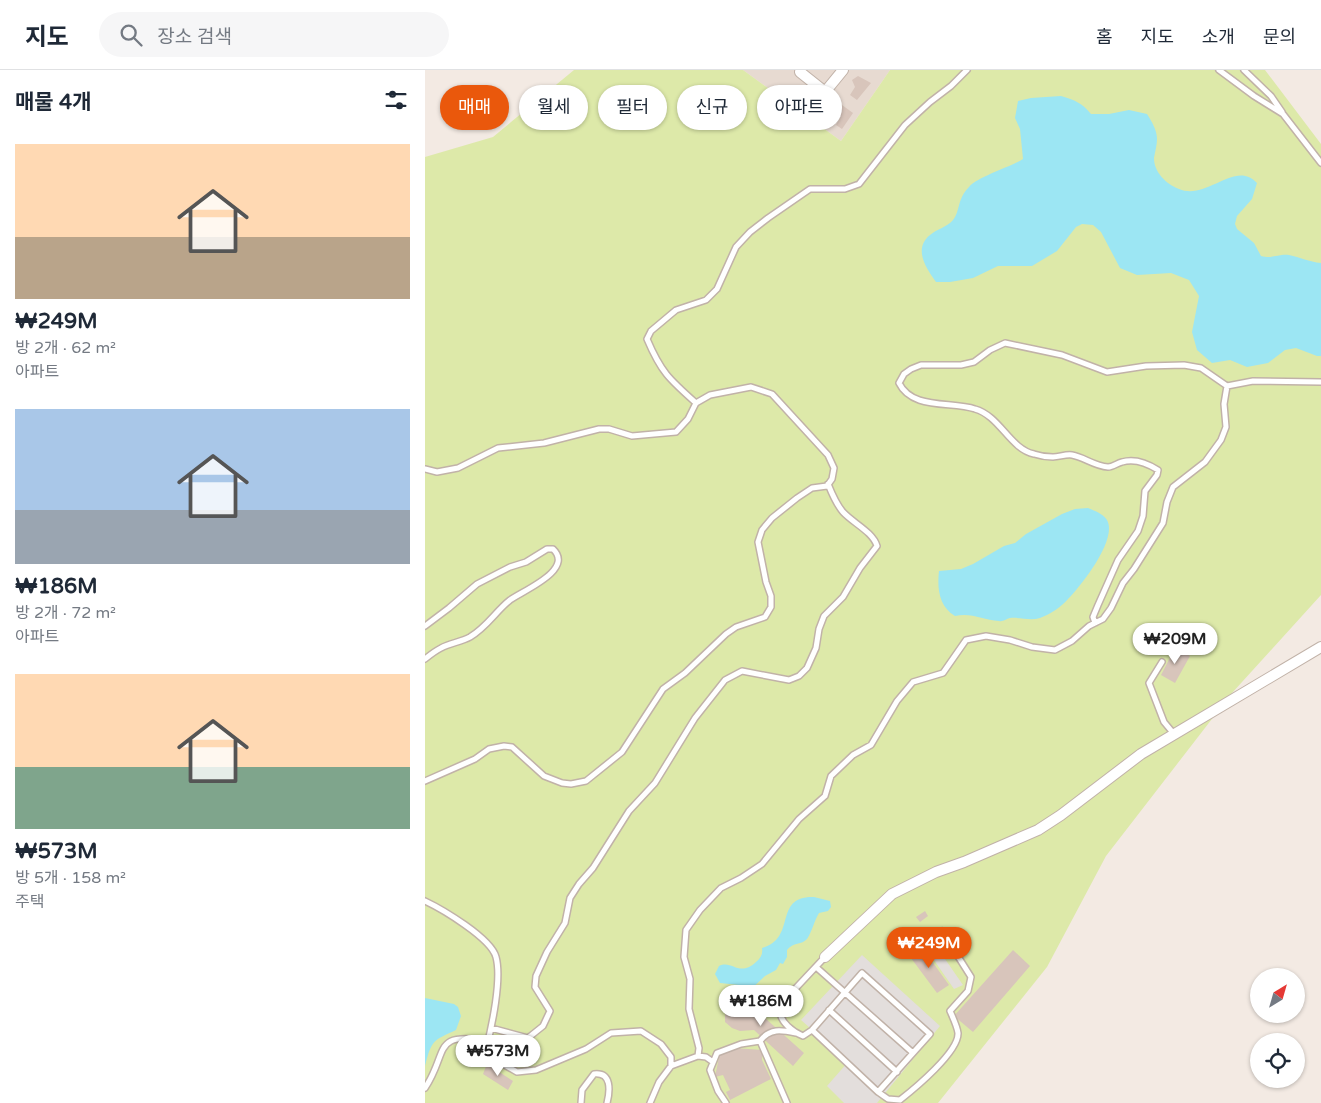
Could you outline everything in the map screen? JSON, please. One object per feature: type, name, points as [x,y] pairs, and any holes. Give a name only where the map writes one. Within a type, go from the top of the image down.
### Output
[{"type":"street","points":[[800,72],[825,92],[843,70]]},
{"type":"street","points":[[825,957],[891,894],[936,872],[1037,830],[1061,815],[1141,754],[1321,647]]},
{"type":"lane","points":[[696,403],[661,370],[647,339],[651,331],[676,310],[706,300],[717,289],[736,247],[750,232],[768,218],[810,189],[845,189],[859,184],[905,125],[967,70]]},
{"type":"lane","points":[[1219,70],[1254,96],[1283,114]]},
{"type":"lane","points":[[1244,70],[1271,96],[1321,163]]},
{"type":"lane","points":[[1095,623],[1093,617],[1097,605],[1118,560],[1138,531],[1143,516],[1145,491],[1157,475],[1158,470],[1136,461],[1124,461],[1110,467],[1092,464],[1071,455],[1053,457],[1021,450],[989,416],[976,409],[921,401],[909,394],[901,388],[899,383],[904,374],[921,365],[961,365],[974,362],[990,350],[1005,343],[1062,355],[1107,372],[1146,366],[1184,365],[1201,368],[1227,386],[1253,381],[1321,382]]},
{"type":"lane","points":[[425,469],[437,472],[458,468],[498,448],[544,443],[599,429],[609,429],[632,436],[676,432],[688,419],[696,403],[711,395],[751,386],[773,394],[828,455],[834,468],[832,479],[827,486],[812,488],[797,498],[772,518],[762,530],[758,542],[766,582],[771,596],[771,607],[765,617],[736,627],[725,634],[685,673],[663,689],[623,752],[586,781],[571,784],[562,783],[544,776],[512,748],[504,746],[489,749],[475,760],[425,781]]},
{"type":"lane","points":[[698,1056],[699,1048],[689,1009],[690,979],[684,957],[686,930],[700,910],[721,888],[762,864],[799,819],[825,796],[831,776],[853,755],[871,745],[897,701],[913,682],[943,673],[966,640],[986,636],[1055,650],[1072,641],[1103,619],[1111,608],[1123,583],[1163,523],[1167,502],[1173,487],[1205,462],[1221,440],[1226,427],[1224,404],[1227,386]]},
{"type":"lane","points":[[491,1028],[528,1038],[543,1026],[550,1011],[535,988],[536,976],[547,952],[565,923],[570,898],[593,868],[629,811],[655,782],[695,718],[725,680],[742,671],[789,680],[799,676],[807,668],[816,648],[819,629],[824,616],[843,597],[877,546],[872,538],[843,512],[829,484]]},
{"type":"lane","points":[[425,626],[477,584],[526,562],[547,549],[553,549],[557,553],[559,561],[545,580],[509,600],[492,619],[470,637],[441,647],[425,659]]},
{"type":"lane","points":[[1162,662],[1149,683],[1163,722],[1174,734]]},
{"type":"lane","points":[[425,901],[450,914],[482,939],[496,956],[497,976],[491,1028],[486,1049],[494,1059],[517,1072],[536,1070],[562,1057],[587,1049],[611,1033],[641,1031],[661,1044],[671,1057],[671,1066]]},
{"type":"lane","points":[[812,1030],[878,1092],[898,1102],[949,1055],[958,1035],[955,1020],[950,1011],[968,992],[971,977],[942,931]]},
{"type":"lane","points":[[796,1033],[781,1019],[780,1011],[794,990],[825,957]]},
{"type":"lane","points":[[816,966],[913,1053]]},
{"type":"lane","points":[[726,1103],[718,1091],[710,1070],[717,1053],[741,1044],[760,1041],[766,1033],[780,1029],[803,1036],[812,1030],[862,973],[930,1034],[878,1092]]},
{"type":"lane","points":[[829,1010],[897,1072]]},
{"type":"lane","points":[[425,1088],[431,1079],[439,1052],[452,1039],[466,1037],[488,1041]]},
{"type":"lane","points":[[760,1041],[787,1103]]},
{"type":"lane","points":[[650,1103],[659,1082],[671,1066],[698,1056],[706,1057],[713,1062]]},
{"type":"lane","points":[[581,1103],[582,1090],[594,1074],[601,1074],[606,1076],[610,1088],[607,1103]]},
{"type":"shaded area","points":[[743,70],[890,70],[841,141],[826,130],[842,130],[842,85],[764,85]]},
{"type":"shaded area","points":[[927,933],[963,985],[954,989],[920,940]]},
{"type":"shaded area","points":[[862,955],[940,1026],[877,1103],[844,1103],[827,1086],[848,1062],[801,1020]]},
{"type":"green space","points":[[574,70],[743,70],[764,85],[757,85],[757,130],[826,130],[841,141],[890,70],[1265,70],[1321,144],[1321,595],[1232,693],[1106,856],[1047,967],[938,1103],[425,1103],[425,157],[493,137],[501,130],[509,130],[509,124],[519,115],[519,130],[588,130],[588,85],[556,85]]},
{"type":"water","points":[[1061,96],[1078,102],[1091,114],[1109,114],[1129,110],[1147,114],[1157,136],[1154,158],[1158,173],[1165,181],[1179,189],[1189,191],[1200,190],[1239,176],[1248,177],[1257,183],[1252,199],[1237,216],[1235,224],[1237,229],[1254,243],[1261,256],[1289,255],[1321,263],[1321,356],[1296,348],[1285,350],[1268,363],[1247,367],[1230,360],[1212,363],[1197,350],[1192,332],[1199,296],[1189,280],[1171,273],[1137,275],[1120,268],[1101,232],[1093,225],[1082,224],[1076,227],[1057,251],[1032,266],[998,266],[973,278],[950,282],[936,282],[928,271],[923,258],[922,246],[925,240],[953,220],[962,196],[969,187],[1023,159],[1020,129],[1015,118],[1018,101]]},
{"type":"water","points":[[1088,508],[1101,514],[1107,520],[1109,528],[1107,539],[1103,550],[1089,573],[1074,593],[1055,610],[1036,619],[1010,618],[1000,621],[972,616],[955,616],[945,607],[939,591],[939,571],[961,569],[973,564],[1004,546],[1015,543],[1026,534],[1062,514],[1075,509]]},
{"type":"water","points":[[814,897],[830,901],[831,907],[828,911],[819,913],[807,939],[787,950],[787,957],[783,964],[780,963],[776,970],[765,976],[749,991],[739,985],[720,983],[715,974],[719,966],[724,964],[745,968],[750,966],[760,957],[762,948],[773,943],[779,936],[793,903],[801,898]]},
{"type":"water","points":[[425,998],[454,1004],[458,1007],[461,1016],[456,1030],[438,1039],[432,1046],[425,1066]]},
{"type":"building","points":[[858,76],[871,83],[857,100],[850,95],[855,87],[852,80]]},
{"type":"building","points":[[842,105],[853,113],[842,129]]},
{"type":"building","points":[[1175,648],[1190,656],[1175,683],[1161,675]]},
{"type":"building","points":[[925,911],[928,916],[920,922],[916,917]]},
{"type":"building","points":[[921,946],[949,985],[937,993],[908,954]]},
{"type":"building","points":[[1013,950],[1030,966],[973,1032],[954,1016]]},
{"type":"building","points":[[746,997],[763,1002],[767,1010],[765,1018],[804,1053],[793,1066],[754,1030],[740,1031],[732,1028],[725,1022],[725,1015],[733,1004],[732,1002]]},
{"type":"building","points":[[721,1047],[762,1050],[762,1060],[771,1079],[730,1100],[726,1092],[730,1090],[723,1075],[715,1077]]},
{"type":"building","points":[[487,1064],[513,1081],[508,1090],[483,1074]]}]
